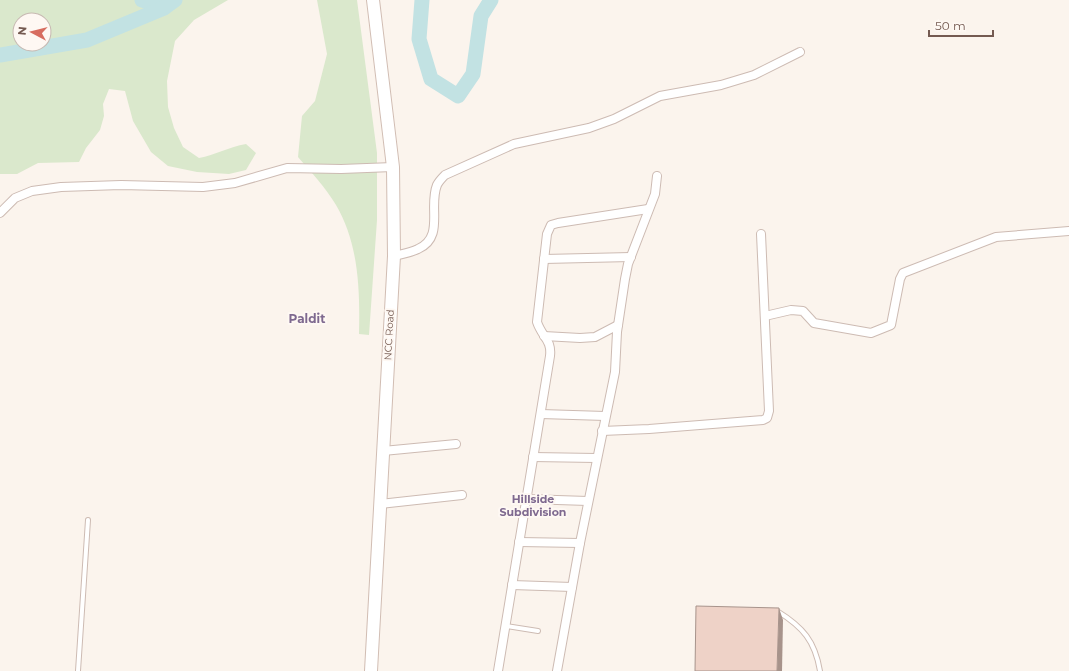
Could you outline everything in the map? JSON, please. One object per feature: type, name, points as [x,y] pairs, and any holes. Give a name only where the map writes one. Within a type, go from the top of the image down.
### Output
[{"type":"street","name":"NCC Road","points":[[371,671],[394,256],[393,167],[373,0]]},
{"type":"street","points":[[394,256],[418,249],[430,242],[435,224],[435,194],[438,184],[445,175],[514,144],[589,128],[614,119],[660,96],[721,85],[754,75],[800,52]]},
{"type":"street","points":[[0,213],[15,198],[32,191],[61,187],[121,185],[202,187],[235,183],[287,168],[341,169],[393,167]]},
{"type":"street","points":[[557,671],[596,458],[615,372],[618,325],[625,279],[631,257],[648,209],[655,194],[657,176]]},
{"type":"street","points":[[498,671],[551,348],[550,343],[544,336],[537,322],[547,234],[551,225],[569,220],[648,209]]},
{"type":"street","points":[[765,316],[791,310],[803,311],[814,323],[871,333],[891,325],[900,279],[904,273],[996,237],[1069,231]]},
{"type":"street","points":[[602,430],[649,429],[763,420],[767,418],[769,411],[761,234]]},
{"type":"street","points":[[544,260],[631,257]]},
{"type":"street","points":[[544,336],[580,338],[595,336],[618,325]]},
{"type":"street","points":[[541,414],[605,416]]},
{"type":"street","points":[[383,451],[456,444]]},
{"type":"street","points":[[533,457],[596,458]]},
{"type":"street","points":[[380,504],[462,495]]},
{"type":"street","points":[[526,499],[588,501]]},
{"type":"street","points":[[519,542],[580,543]]},
{"type":"street","points":[[512,585],[572,587]]},
{"type":"lane","points":[[78,671],[88,520]]},
{"type":"lane","points":[[776,611],[790,619],[805,632],[812,642],[820,671]]},
{"type":"lane","points":[[505,626],[538,631]]},
{"type":"green space","points":[[0,0],[228,0],[194,20],[175,41],[167,81],[168,107],[174,128],[183,147],[199,158],[246,144],[256,153],[246,170],[229,174],[197,172],[168,166],[151,152],[133,121],[125,91],[109,89],[103,104],[104,116],[100,130],[86,148],[79,162],[38,163],[17,174],[0,174]]},
{"type":"green space","points":[[317,0],[357,0],[377,153],[377,220],[369,335],[359,334],[359,301],[354,252],[344,220],[328,192],[298,157],[302,116],[315,101],[327,54]]},
{"type":"building","points":[[696,606],[779,608],[777,671],[695,671]]},
{"type":"waterway","points":[[142,0],[164,8]]},
{"type":"waterway","points":[[0,55],[87,40],[164,8],[175,0]]},
{"type":"waterway","points":[[422,0],[419,39],[431,79],[458,96],[473,74],[481,16],[491,0]]},
{"type":"district","name":"Paldit","points":[[307,318]]},
{"type":"district","name":"Hillside Subdivision","points":[[533,505]]}]
